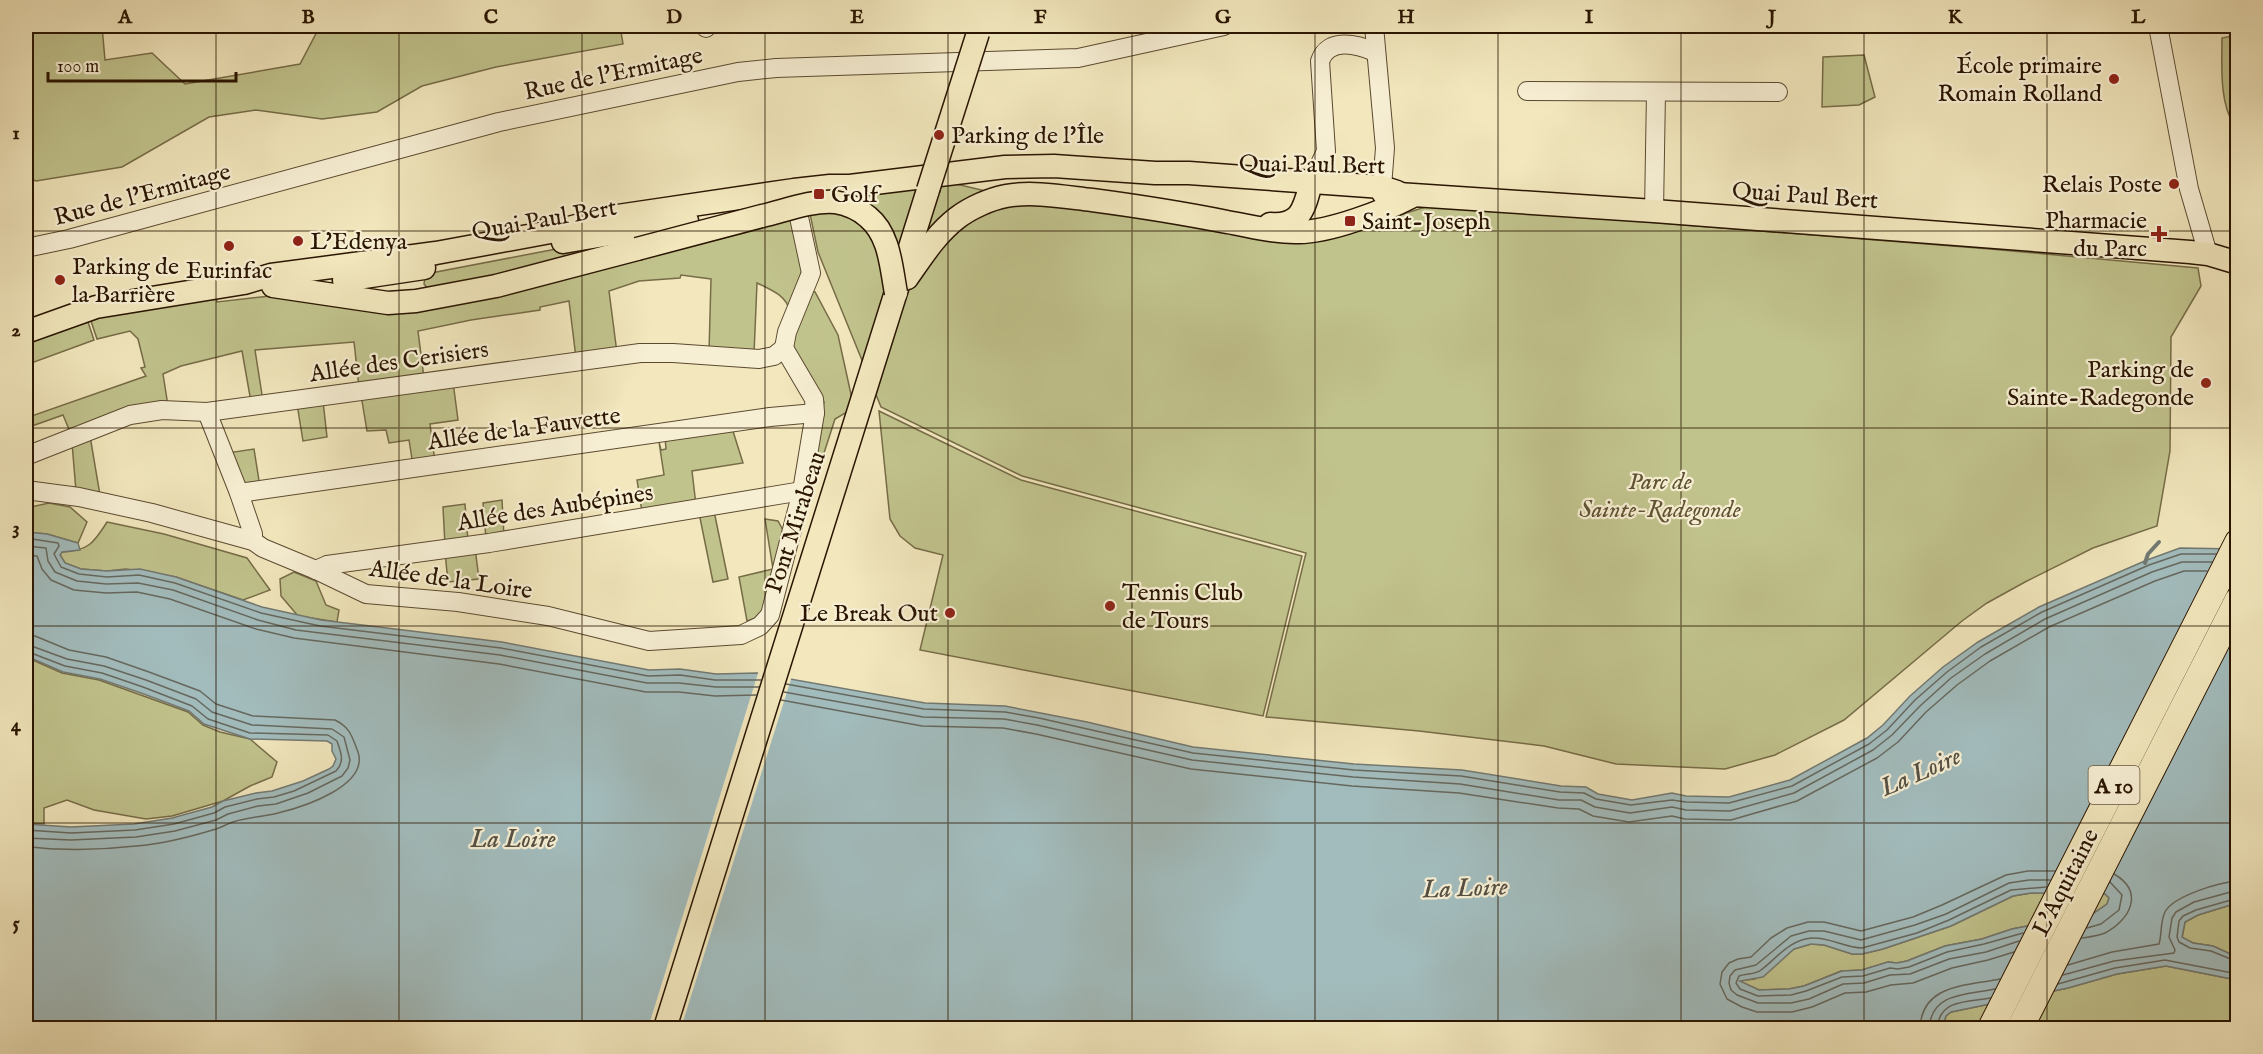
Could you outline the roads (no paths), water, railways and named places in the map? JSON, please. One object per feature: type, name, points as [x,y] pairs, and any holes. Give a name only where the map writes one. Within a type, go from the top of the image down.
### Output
[{"type":"highway","name":"L'Aquitaine","points":[[1991,1029],[2238,542]]},
{"type":"highway","name":"L'Aquitaine","points":[[2020,1029],[2238,600]]},
{"type":"main road","name":"Pont Mirabeau","points":[[665,1029],[979,29]]},
{"type":"main road","name":"Quai Paul Bert","points":[[244,283],[273,286],[329,282],[406,271],[737,212],[794,194],[830,186],[850,186],[1013,167],[1054,166],[1155,173],[1217,188],[1272,194],[1309,189],[1398,191],[2208,254],[2238,263]]},
{"type":"main road","points":[[1226,222],[1275,225],[1288,223],[1296,219],[1301,212],[1309,189]]},
{"type":"main road","points":[[896,293],[933,242],[957,218],[1006,196],[1062,196],[1143,207],[1287,232],[1316,231],[1375,212],[1398,191]]},
{"type":"main road","name":"Quai Paul Bert","points":[[26,332],[96,307],[244,283],[270,275],[436,254],[561,230],[610,217],[794,194]]},
{"type":"main road","points":[[273,286],[379,302],[416,301],[496,286],[781,212],[835,202],[855,207],[870,218],[883,236],[896,293]]},
{"type":"main road","points":[[416,301],[408,295],[405,285],[406,271],[410,265],[436,254]]},
{"type":"street","name":"Rue de l'Ermitage","points":[[26,248],[69,239],[499,122],[738,72],[776,68],[1078,58],[1224,26]]},
{"type":"street","points":[[1374,26],[1385,148],[1398,191]]},
{"type":"street","points":[[2158,26],[2189,189],[2208,254]]},
{"type":"street","points":[[1309,189],[1326,151],[1320,61],[1323,52],[1331,46],[1341,45],[1360,46],[1375,52]]},
{"type":"street","points":[[1527,91],[1778,92]]},
{"type":"street","points":[[1654,211],[1656,92]]},
{"type":"street","points":[[794,194],[811,273],[784,348],[814,399],[815,413],[802,491]]},
{"type":"street","name":"Allée des Cerisiers","points":[[26,456],[130,415],[162,410],[207,411],[640,353],[759,359],[774,356],[784,348]]},
{"type":"street","points":[[207,411],[240,493],[253,534],[253,541]]},
{"type":"street","name":"Allée de la Fauvette","points":[[240,493],[770,417],[815,413]]},
{"type":"street","name":"Allée de la Loire","points":[[26,490],[79,497],[131,508],[253,541],[263,548],[366,594],[458,602],[537,614],[649,641],[741,635],[760,626],[770,615],[802,491]]},
{"type":"street","name":"Allée des Aubépines","points":[[316,570],[327,566],[489,543],[802,491]]},
{"type":"water","name":"La Loire","points":[[26,532],[47,534],[78,543],[80,550],[62,552],[60,555],[65,563],[81,569],[107,571],[140,569],[176,577],[262,607],[321,620],[502,642],[649,670],[680,669],[716,674],[757,673],[925,703],[1005,706],[1087,722],[1193,747],[1354,764],[1462,770],[1561,786],[1586,787],[1598,794],[1632,800],[1672,793],[1686,796],[1729,797],[1790,780],[1867,738],[1943,667],[1978,642],[2039,607],[2180,548],[2237,549],[2237,903],[2198,915],[2185,922],[2182,937],[2193,943],[2213,946],[2237,957],[2237,980],[2166,966],[2117,974],[2068,988],[1951,1012],[1946,1016],[1942,1028],[26,1028],[26,824],[71,827],[134,824],[172,818],[212,807],[223,801],[272,791],[303,781],[329,769],[336,759],[332,751],[332,744],[327,741],[250,739],[204,724],[189,711],[141,693],[100,679],[63,672],[26,656]],"holes":[[[2031,893],[2105,894],[2109,898],[2107,904],[2094,913],[2012,929],[1982,939],[1945,946],[1907,961],[1888,962],[1862,970],[1842,971],[1804,986],[1759,990],[1740,981],[1763,977],[1794,949],[1811,944],[1824,945],[1852,954],[1862,954],[1951,926],[2013,896]]]},
{"type":"waterway","points":[[2145,563],[2148,554],[2159,542]]},
{"type":"place","name":"École primaire Romain Rolland","points":[[2114,79]]},
{"type":"place","name":"Parking de l'Île","points":[[939,135]]},
{"type":"place","name":"Relais Poste","points":[[2174,184]]},
{"type":"place","name":"Golf","points":[[819,194]]},
{"type":"place","name":"Saint-Joseph","points":[[1350,221]]},
{"type":"place","name":"Pharmacie du Parc","points":[[2159,234]]},
{"type":"place","name":"L'Edenya","points":[[298,241]]},
{"type":"place","name":"Eurinfac","points":[[229,246]]},
{"type":"place","name":"Parking de la Barrière","points":[[60,280]]},
{"type":"place","name":"Parking de Sainte-Radegonde","points":[[2206,383]]},
{"type":"place","name":"Tennis Club de Tours","points":[[1110,606]]},
{"type":"place","name":"Le Break Out","points":[[950,613]]},
{"type":"park label","name":"Parc de Sainte-Radegonde","points":[[1660,495]]}]
